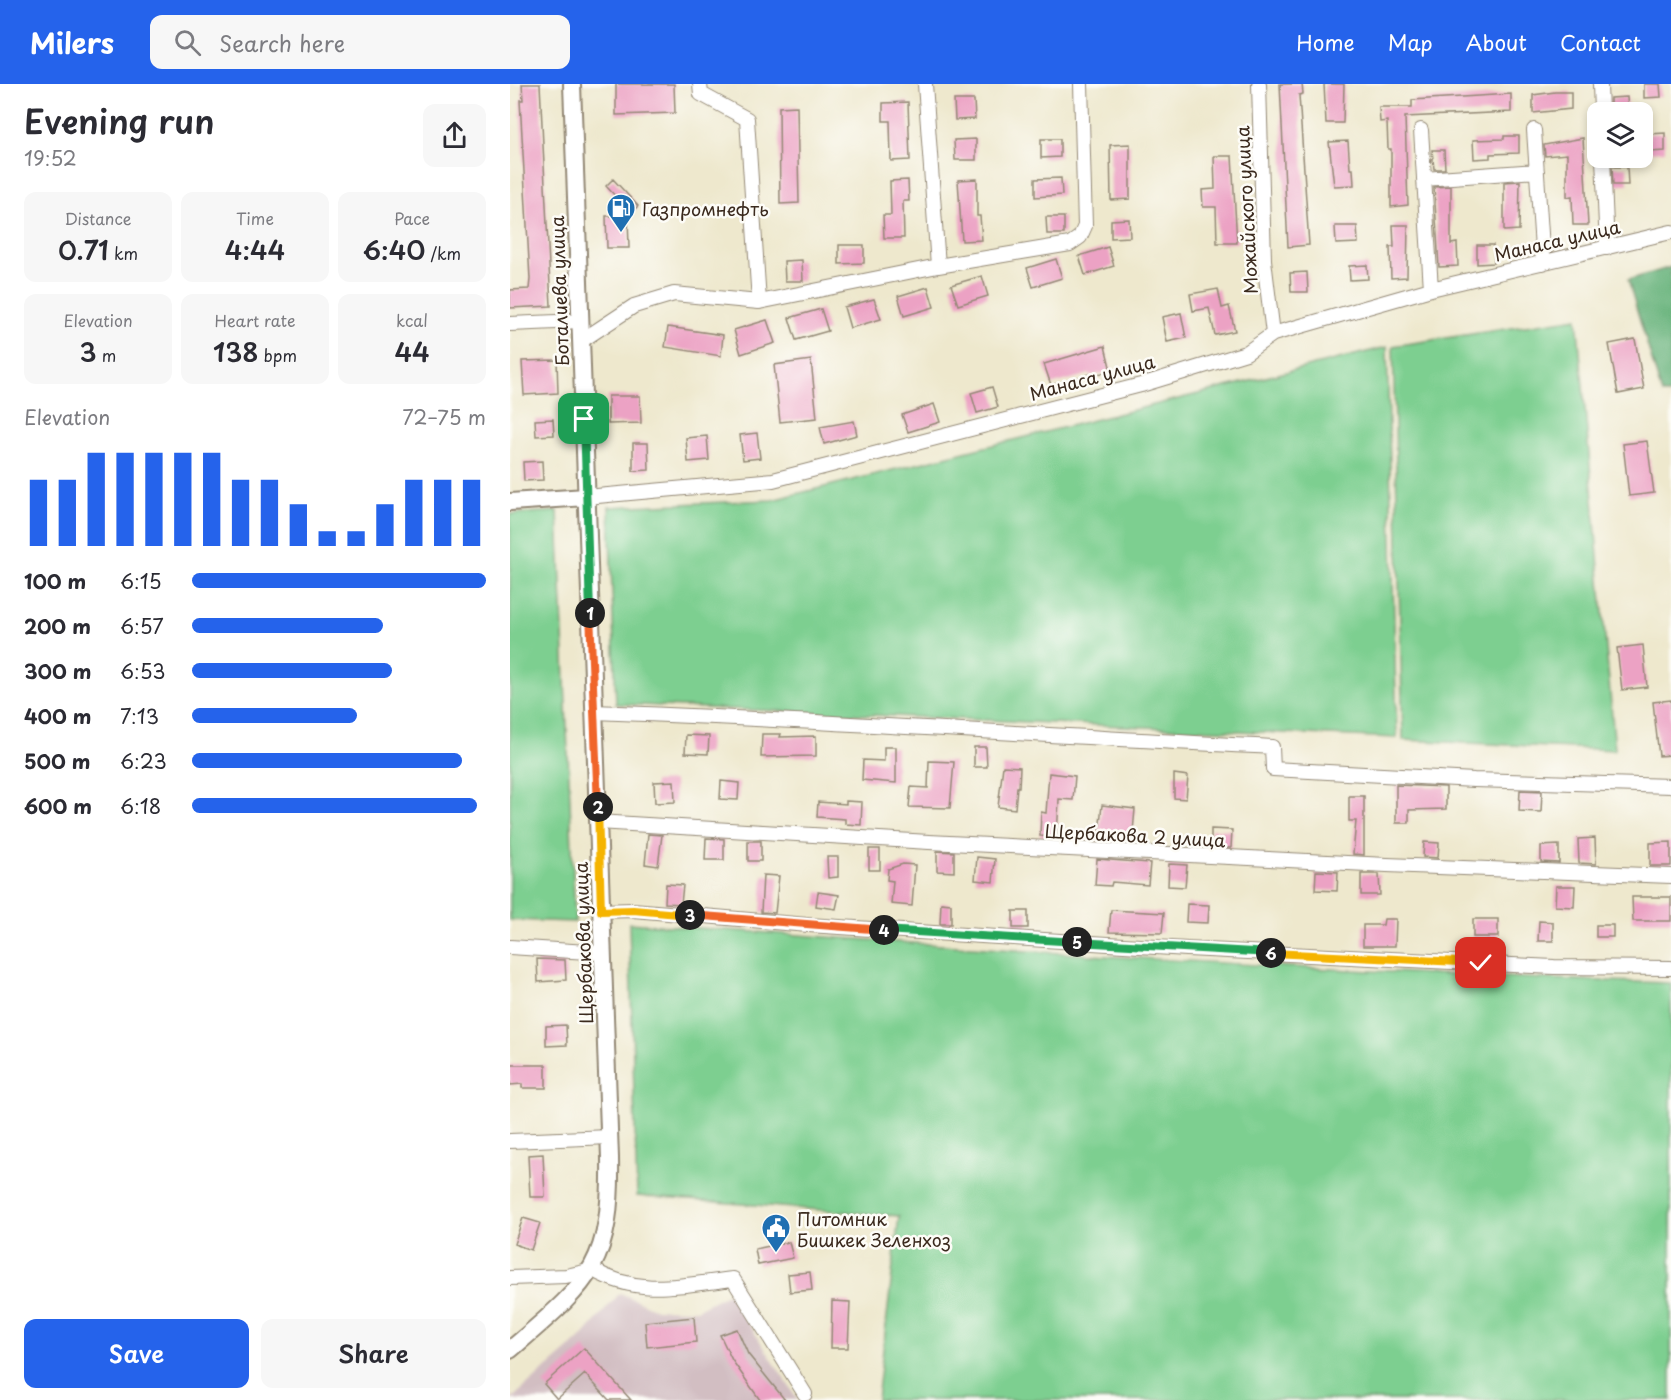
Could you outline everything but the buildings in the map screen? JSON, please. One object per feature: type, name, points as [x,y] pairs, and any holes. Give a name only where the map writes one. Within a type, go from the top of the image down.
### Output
[{"type":"street","name":"Боталиева улица","points":[[572,84],[586,497]]},
{"type":"street","points":[[700,84],[701,94],[747,119],[759,302]]},
{"type":"street","points":[[925,84],[938,266]]},
{"type":"street","points":[[581,340],[634,306],[674,294],[759,302],[938,266],[1070,244],[1080,237],[1085,226],[1081,84]]},
{"type":"street","name":"Можайского улица","points":[[1259,84],[1264,260],[1273,334]]},
{"type":"street","points":[[1600,84],[1601,102]]},
{"type":"street","points":[[1420,130],[1431,289]]},
{"type":"street","points":[[1534,130],[1543,263]]},
{"type":"street","points":[[1603,168],[1607,248]]},
{"type":"street","points":[[1424,179],[1537,171]]},
{"type":"street","name":"Манаса улица","points":[[510,502],[773,480],[1141,386],[1245,354],[1273,334],[1431,289],[1671,232]]},
{"type":"street","points":[[510,324],[580,321]]},
{"type":"street","name":"Щербакова улица","points":[[510,1350],[565,1303],[593,1270],[606,1234],[610,1212],[610,1137],[586,497]]},
{"type":"street","points":[[594,712],[811,720],[1024,735],[1272,747],[1273,769],[1474,780],[1671,786]]},
{"type":"street","name":"Щербакова 2 улица","points":[[598,822],[1375,865],[1671,876]]},
{"type":"street","points":[[601,911],[633,910],[808,925],[1187,949],[1554,967],[1671,968]]},
{"type":"street","points":[[510,947],[603,953]]},
{"type":"street","points":[[510,1141],[610,1137]]},
{"type":"street","points":[[510,1278],[566,1276],[593,1270],[615,1282],[640,1287],[733,1279],[805,1394]]},
{"type":"shaded area","points":[[620,1293],[656,1309],[696,1310],[729,1293],[798,1400],[510,1400],[579,1340]]},
{"type":"green space","points":[[1671,267],[1671,394],[1662,394],[1628,280]]},
{"type":"green space","points":[[1577,318],[1615,750],[1403,740],[1393,346]]},
{"type":"green space","points":[[1387,347],[1397,738],[616,704],[609,507],[772,500]]},
{"type":"green space","points":[[558,511],[575,922],[510,920],[510,514]]},
{"type":"green space","points":[[629,923],[1280,966],[1671,983],[1671,1400],[877,1400],[899,1216],[637,1196]]},
{"type":"place","name":"Газпромнефть","points":[[621,234]]},
{"type":"place","name":"Питомник Бишкек Зеленхоз","points":[[776,1254]]},
{"type":"route","points":[[584,419],[601,911],[633,910],[808,925],[1187,949],[1481,963]]}]
